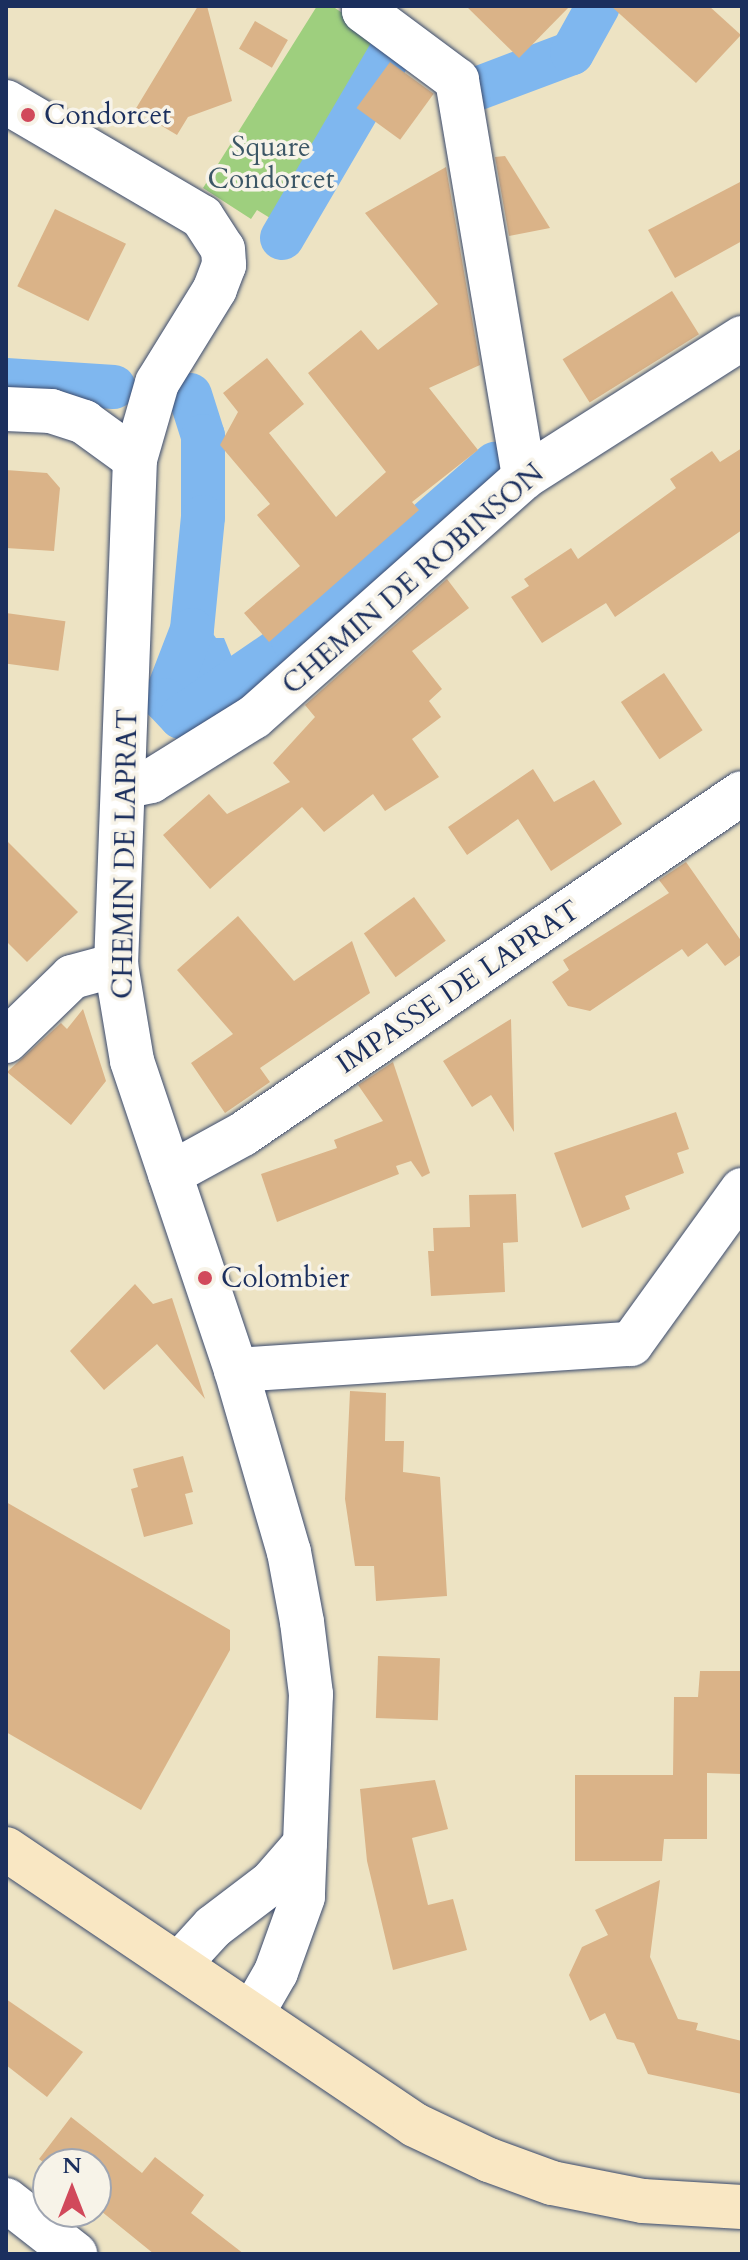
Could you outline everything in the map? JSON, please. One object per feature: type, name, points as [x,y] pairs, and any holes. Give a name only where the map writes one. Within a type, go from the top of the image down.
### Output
[{"type":"main road","points":[[6,1849],[253,2012],[415,2125],[489,2160],[552,2183],[643,2201],[742,2207]]},
{"type":"street","points":[[367,9],[457,80],[524,477]]},
{"type":"street","name":"CHEMIN DE LAPRAT","points":[[6,102],[202,217],[215,232],[224,265],[151,400],[135,459],[116,965],[132,1061],[236,1370],[289,1552],[302,1622],[311,1694],[303,1897],[276,1972],[253,2012]]},
{"type":"street","name":"CHEMIN DE ROBINSON","points":[[123,787],[151,781],[254,717],[524,477],[742,338]]},
{"type":"street","points":[[6,409],[51,411],[84,422],[135,459]]},
{"type":"street","name":"IMPASSE DE LAPRAT","points":[[170,1174],[243,1134],[742,793]]},
{"type":"street","points":[[6,1041],[72,977],[116,965]]},
{"type":"street","points":[[236,1370],[631,1344],[742,1190]]},
{"type":"street","points":[[180,1963],[213,1927],[272,1882],[305,1844]]},
{"type":"street","points":[[6,2200],[75,2254]]},
{"type":"green space","name":"Square Condorcet","points":[[317,6],[332,6],[393,47],[279,236],[265,227],[270,218],[257,210],[251,219],[203,188]]},
{"type":"water","points":[[204,621],[216,638],[224,638],[238,672],[183,712],[182,705],[159,704],[165,640],[184,641],[184,624]]},
{"type":"building","points":[[198,6],[207,6],[232,101],[188,117],[177,135],[135,110]]},
{"type":"building","points":[[466,6],[570,6],[519,58]]},
{"type":"building","points":[[611,6],[709,6],[741,35],[696,83]]},
{"type":"building","points":[[255,21],[288,40],[272,68],[239,49]]},
{"type":"building","points":[[390,62],[434,94],[400,140],[356,108]]},
{"type":"building","points":[[505,156],[550,228],[509,236],[495,157]]},
{"type":"building","points":[[446,167],[480,365],[429,388],[478,450],[412,502],[419,510],[269,642],[244,613],[300,566],[257,515],[270,504],[220,445],[238,412],[223,393],[267,358],[304,404],[269,433],[336,517],[386,472],[308,373],[361,330],[378,350],[438,304],[365,213]]},
{"type":"building","points":[[742,181],[742,241],[675,278],[648,230]]},
{"type":"building","points":[[55,209],[126,244],[88,321],[17,286]]},
{"type":"building","points":[[672,291],[699,334],[590,403],[563,359]]},
{"type":"building","points":[[742,448],[742,530],[615,617],[606,603],[542,643],[511,597],[529,586],[524,579],[571,548],[578,559],[676,488],[670,479],[712,451],[720,462]]},
{"type":"building","points":[[6,470],[47,473],[60,488],[54,551],[6,548]]},
{"type":"building","points":[[447,579],[469,608],[412,651],[442,689],[429,701],[441,717],[412,739],[439,777],[385,811],[373,794],[324,832],[302,807],[210,889],[163,835],[209,794],[227,814],[290,782],[273,763],[315,717],[305,705]]},
{"type":"building","points":[[6,613],[65,621],[58,671],[6,663]]},
{"type":"building","points":[[664,673],[703,730],[659,759],[621,702]]},
{"type":"building","points":[[533,769],[554,802],[594,780],[622,824],[551,871],[518,819],[467,855],[448,827]]},
{"type":"building","points":[[6,840],[78,912],[27,962],[6,941]]},
{"type":"building","points":[[686,862],[742,942],[742,954],[725,966],[707,943],[688,957],[682,949],[590,1011],[568,1006],[552,982],[569,970],[563,960],[669,893],[659,880]]},
{"type":"building","points":[[414,897],[446,941],[396,977],[364,933]]},
{"type":"building","points":[[238,916],[294,981],[352,941],[370,993],[260,1068],[270,1082],[225,1113],[191,1063],[233,1034],[177,970]]},
{"type":"building","points":[[83,1009],[106,1081],[71,1125],[7,1072],[61,1023],[67,1029]]},
{"type":"building","points":[[511,1019],[514,1132],[491,1095],[472,1107],[443,1061]]},
{"type":"building","points":[[393,1062],[430,1173],[422,1177],[411,1161],[396,1166],[399,1174],[277,1222],[261,1174],[337,1148],[334,1140],[383,1121],[358,1085]]},
{"type":"building","points":[[676,1112],[689,1149],[677,1153],[684,1173],[625,1196],[630,1209],[582,1228],[554,1153]]},
{"type":"building","points":[[516,1194],[518,1242],[503,1243],[505,1292],[431,1296],[428,1251],[434,1251],[433,1228],[470,1227],[469,1195]]},
{"type":"building","points":[[135,1284],[153,1304],[172,1298],[205,1399],[157,1344],[104,1390],[70,1351]]},
{"type":"building","points":[[350,1391],[386,1393],[385,1441],[404,1441],[403,1472],[440,1477],[447,1596],[376,1601],[374,1566],[355,1566],[345,1499]]},
{"type":"building","points":[[183,1456],[193,1492],[185,1494],[193,1524],[144,1537],[131,1489],[138,1487],[133,1469]]},
{"type":"building","points":[[6,1502],[230,1630],[230,1650],[141,1810],[6,1732]]},
{"type":"building","points":[[378,1656],[440,1658],[438,1720],[376,1718]]},
{"type":"building","points":[[700,1671],[742,1671],[742,1774],[707,1773],[707,1839],[664,1839],[662,1861],[575,1861],[575,1775],[673,1775],[674,1697],[698,1697]]},
{"type":"building","points":[[435,1780],[448,1829],[412,1838],[428,1905],[453,1899],[467,1950],[393,1970],[367,1861],[360,1789]]},
{"type":"building","points":[[660,1880],[650,1957],[678,2019],[698,2023],[696,2030],[742,2041],[742,2094],[648,2074],[634,2043],[617,2039],[605,2013],[590,2021],[569,1975],[582,1947],[608,1935],[595,1910]]},
{"type":"building","points":[[6,1999],[83,2052],[47,2097],[6,2065]]},
{"type":"building","points":[[71,2117],[110,2148],[47,2148]]},
{"type":"building","points":[[112,2149],[142,2173],[155,2157],[204,2195],[191,2213],[244,2254],[154,2254],[112,2220]]},
{"type":"waterway","points":[[479,88],[572,53],[598,6]]},
{"type":"waterway","points":[[282,238],[396,44]]},
{"type":"waterway","points":[[6,380],[114,387]]},
{"type":"waterway","points":[[190,395],[203,436],[203,517],[192,630],[165,700],[181,717],[293,640],[495,464]]},
{"type":"place","name":"Condorcet","points":[[28,115]]},
{"type":"place","name":"Colombier","points":[[205,1278]]}]
